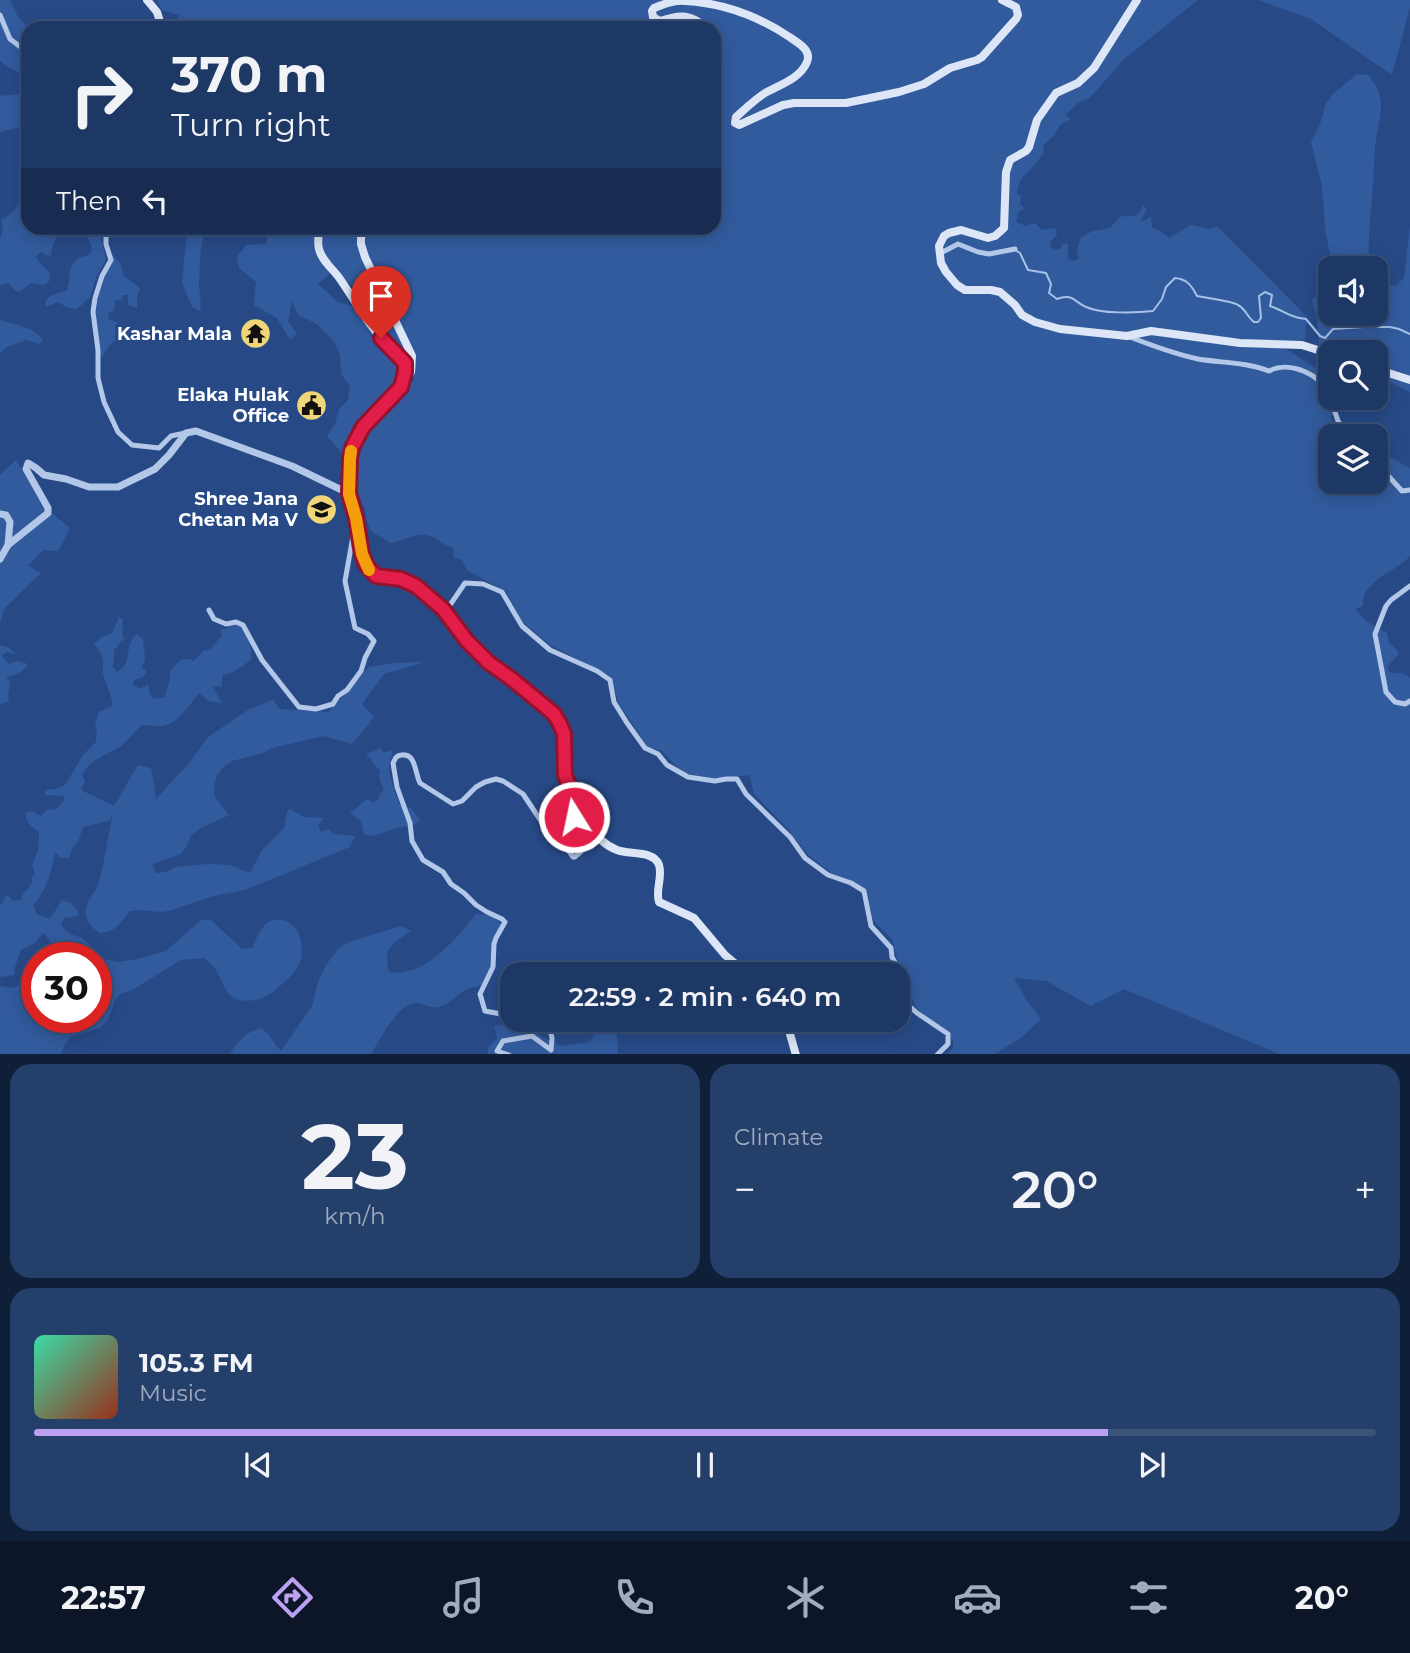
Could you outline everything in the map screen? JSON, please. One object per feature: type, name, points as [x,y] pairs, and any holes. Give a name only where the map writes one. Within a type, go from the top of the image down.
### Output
[{"type":"main road","points":[[147,0],[157,12],[160,21]]},
{"type":"main road","points":[[698,21],[687,16],[660,21],[653,17],[653,11],[654,8],[673,1],[726,8],[763,20],[803,46],[807,52],[807,62],[799,73],[761,96],[736,117],[734,121],[739,125],[783,105],[846,103],[899,92],[924,84],[957,65],[977,60],[990,50],[1016,19],[1016,7],[1002,0]]},
{"type":"main road","points":[[1136,0],[1094,68],[1078,83],[1056,93],[1037,120],[1029,147],[1010,160],[1006,172],[1004,228],[988,238],[961,230],[944,236],[939,246],[939,254],[946,272],[965,290],[1000,292],[1015,305],[1021,315],[1060,329],[1127,335],[1151,331],[1240,343],[1302,345],[1318,350]]},
{"type":"main road","points":[[319,235],[319,248],[323,258],[381,338],[405,363],[404,380]]},
{"type":"main road","points":[[362,235],[361,244],[365,257],[412,356],[411,372],[401,387],[363,427],[350,459],[349,494],[366,565],[380,577],[410,582],[443,609],[467,641],[488,662],[554,714],[564,734],[565,775],[587,825],[604,843],[614,849],[655,858],[660,869],[657,896],[660,902],[694,918],[733,962]]},
{"type":"main road","points":[[1388,373],[1410,380]]},
{"type":"main road","points":[[789,1032],[796,1054]]},
{"type":"street","points":[[0,15],[10,39],[21,47]]},
{"type":"street","points":[[106,235],[111,260],[102,276],[93,312],[99,378],[104,402],[118,432],[132,445],[159,448],[171,436],[196,431],[277,461],[349,494]]},
{"type":"street","points":[[939,254],[958,244],[978,253],[989,254],[1015,249]]},
{"type":"street","points":[[1127,335],[1167,351],[1199,359],[1240,363],[1269,371],[1281,367],[1301,369],[1318,381]]},
{"type":"street","points":[[0,559],[8,545],[48,513],[48,508],[26,469],[28,463],[44,475],[89,486],[118,487],[155,469],[186,433]]},
{"type":"street","points":[[1388,476],[1402,491],[1410,489]]},
{"type":"street","points":[[0,514],[6,515],[9,522],[8,545]]},
{"type":"street","points":[[209,610],[214,619],[226,624],[236,622],[243,625],[262,660],[299,707],[316,709],[333,704],[362,671],[374,641],[368,634],[355,628],[345,581],[356,518]]},
{"type":"street","points":[[443,609],[450,605],[465,583],[483,584],[502,592],[522,626],[550,650],[597,670],[610,680],[614,702],[645,748],[658,754],[667,765],[688,778],[715,781],[737,779],[746,794],[790,837],[805,858],[828,875],[864,891],[871,926],[891,948],[907,1004],[948,1034],[948,1044],[938,1054]]},
{"type":"street","points":[[1410,586],[1385,606],[1375,634],[1386,692],[1395,702],[1405,704],[1410,701]]},
{"type":"street","points":[[500,1014],[485,1011],[480,994],[493,967],[496,937],[505,922],[476,905],[451,884],[443,872],[423,860],[412,841],[410,823],[394,775],[393,761],[401,755],[410,757],[420,783],[453,804],[462,801],[485,782],[496,779],[505,782],[523,794],[551,835],[575,858],[585,846],[574,817],[572,794]]},
{"type":"street","points":[[506,1054],[497,1051],[503,1041],[533,1036],[551,1050],[551,1032]]},
{"type":"shaded area","points":[[0,0],[10,0],[23,21],[21,74],[0,60]]},
{"type":"shaded area","points":[[157,0],[1198,0],[1124,59],[1089,98],[1078,103],[1065,115],[1071,119],[1060,125],[1043,146],[1044,153],[1020,183],[1017,195],[1021,195],[1020,204],[1024,208],[1018,213],[1016,222],[1026,226],[1035,223],[1042,230],[1055,228],[1057,235],[1050,246],[1054,250],[1060,249],[1063,243],[1068,244],[1068,259],[1073,261],[1079,259],[1077,250],[1081,237],[1093,231],[1110,228],[1121,216],[1140,212],[1143,205],[1147,210],[1140,221],[1151,216],[1152,228],[1169,238],[1191,225],[1209,229],[1218,227],[1307,317],[1305,340],[1284,342],[1283,347],[1318,368],[1318,410],[1335,410],[1331,417],[1333,424],[1318,424],[1318,494],[1388,494],[1388,456],[1410,468],[1410,556],[1373,583],[1367,590],[1363,606],[1356,609],[1366,620],[1387,633],[1389,643],[1397,650],[1399,654],[1387,667],[1389,672],[1405,674],[1410,678],[1410,1054],[1279,1054],[1124,989],[1091,1006],[1046,981],[1014,978],[1041,1019],[1022,1037],[995,1054],[947,1054],[953,1048],[953,1040],[916,1008],[910,993],[910,962],[898,962],[892,939],[873,920],[867,890],[830,872],[807,854],[787,828],[754,794],[750,775],[713,779],[683,773],[662,751],[647,746],[619,704],[611,676],[550,645],[522,621],[506,591],[468,571],[461,559],[454,558],[453,548],[426,535],[391,543],[371,531],[360,499],[355,464],[364,440],[377,418],[414,380],[411,370],[376,326],[357,292],[336,269],[318,284],[338,302],[353,306],[358,311],[372,337],[399,368],[401,374],[361,425],[347,471],[341,452],[327,436],[335,424],[339,409],[348,400],[350,386],[341,374],[340,355],[334,342],[317,324],[298,315],[292,301],[288,321],[297,334],[290,340],[277,318],[254,305],[256,282],[239,268],[237,257],[246,245],[267,244],[269,235],[721,235],[721,21],[179,21],[178,15],[162,10]]},
{"type":"shaded area","points":[[1258,0],[1410,0],[1392,75],[1311,19]]},
{"type":"shaded area","points":[[1357,74],[1368,75],[1379,93],[1381,110],[1375,148],[1370,256],[1331,256],[1325,229],[1322,186],[1311,142],[1326,103]]},
{"type":"shaded area","points":[[21,94],[21,127],[0,132],[0,96]]},
{"type":"shaded area","points":[[20,198],[21,235],[61,235],[56,239],[51,255],[41,252],[36,256],[50,274],[48,283],[31,283],[20,292],[15,291],[9,283],[0,285],[0,238],[3,231],[1,221],[16,209]]},
{"type":"shaded area","points":[[1410,225],[1410,392],[1388,381],[1388,340],[1319,340],[1312,299],[1318,295],[1318,326],[1388,326],[1388,285],[1395,286],[1404,278]]},
{"type":"shaded area","points":[[85,235],[102,235],[106,260],[96,277],[91,296],[77,309],[68,308],[58,302],[46,307],[50,296],[67,290],[73,263],[92,251]]},
{"type":"shaded area","points":[[188,235],[204,235],[200,254],[200,311],[192,307],[182,283]]},
{"type":"shaded area","points":[[112,254],[121,265],[124,276],[140,288],[137,308],[128,305],[128,295],[123,295],[121,300],[115,300],[114,311],[109,313],[108,319],[118,322],[121,339],[112,342],[101,358],[95,306]]},
{"type":"shaded area","points":[[0,320],[29,329],[43,340],[39,344],[26,340],[7,347],[0,353]]},
{"type":"shaded area","points":[[16,460],[44,507],[70,528],[58,551],[43,550],[28,566],[41,573],[4,609],[0,623],[0,475]]},
{"type":"shaded area","points":[[119,617],[123,620],[124,639],[114,650],[112,666],[117,672],[126,664],[130,644],[137,634],[143,639],[145,659],[142,668],[147,672],[143,677],[134,680],[133,685],[141,689],[148,684],[151,697],[157,699],[165,697],[170,671],[180,660],[194,661],[204,650],[210,650],[222,635],[220,629],[238,624],[250,645],[251,660],[222,676],[222,687],[212,686],[222,703],[209,701],[199,693],[172,723],[160,726],[142,725],[122,745],[85,769],[82,775],[85,781],[81,790],[114,806],[138,765],[151,768],[156,799],[190,762],[208,737],[248,710],[273,700],[280,709],[328,712],[369,667],[425,662],[384,674],[362,704],[374,717],[352,744],[323,736],[272,748],[232,761],[223,767],[214,786],[215,797],[229,815],[191,835],[181,854],[152,864],[156,873],[175,867],[208,864],[230,865],[250,873],[262,850],[284,828],[290,809],[304,817],[324,818],[318,825],[321,832],[329,829],[334,834],[355,836],[350,847],[245,890],[213,896],[162,912],[130,911],[114,929],[99,933],[88,920],[86,911],[105,858],[113,812],[109,821],[83,827],[69,858],[61,858],[55,852],[45,887],[33,905],[37,914],[50,919],[62,900],[71,903],[78,911],[78,916],[64,918],[61,925],[70,934],[87,942],[51,942],[43,933],[36,942],[21,942],[15,975],[0,977],[0,905],[6,895],[13,901],[21,900],[35,874],[32,865],[38,851],[39,832],[30,825],[26,813],[32,811],[41,816],[47,810],[57,809],[65,799],[63,796],[45,795],[45,790],[65,785],[83,755],[96,742],[95,724],[99,712],[112,706],[103,674],[101,653],[94,644],[112,633]]},
{"type":"shaded area","points":[[0,645],[10,648],[15,654],[6,652],[2,656],[9,664],[18,661],[28,664],[18,673],[6,677],[10,682],[9,701],[0,704]]},
{"type":"shaded area","points":[[380,747],[384,753],[391,750],[393,754],[389,772],[399,804],[411,808],[421,821],[373,836],[364,834],[361,821],[350,813],[367,799],[373,802],[379,799],[384,790],[379,777],[380,771],[366,754]]},
{"type":"shaded area","points":[[476,914],[493,917],[501,924],[494,937],[492,966],[482,985],[465,990],[441,1006],[432,1007],[417,1003],[403,1008],[390,1023],[371,1054],[230,1054],[246,1035],[261,1028],[281,1051],[312,1006],[326,965],[339,948],[349,942],[401,926],[411,931],[394,943],[388,952],[389,972],[402,972],[427,963],[459,934]]},
{"type":"shaded area","points":[[201,920],[211,920],[242,949],[252,948],[266,924],[276,920],[286,921],[294,927],[301,939],[301,958],[294,973],[264,997],[240,1000],[233,997],[215,969],[204,958],[181,960],[121,994],[112,1009],[112,961],[137,959],[166,951]]},
{"type":"shaded area","points":[[21,985],[21,1033],[83,1033],[70,1037],[61,1054],[0,1054],[0,986],[12,988]]},
{"type":"shaded area","points":[[500,1025],[500,1032],[533,1032],[562,1046],[590,1042],[595,1032],[617,1032],[618,1054],[488,1054],[488,1047],[497,1039],[494,1026]]},
{"type":"waterway","points":[[1015,250],[1020,253],[1028,270],[1046,273],[1051,284],[1049,293],[1057,299],[1070,298],[1100,311],[1153,311],[1162,299],[1166,287],[1175,278],[1189,284],[1197,296],[1238,305],[1254,322],[1261,318],[1259,296],[1265,292],[1272,295],[1270,306],[1306,319],[1320,336],[1325,338],[1333,329],[1364,327],[1390,327],[1410,334]]},
{"type":"slow traffic","points":[[351,451],[349,494],[362,554],[369,570]]},
{"type":"place","name":"Kashar Mala","points":[[255,334]]},
{"type":"place","name":"Elaka Hulak Office","points":[[312,405]]},
{"type":"place","name":"Shree Jana Chetan Ma V","points":[[321,509]]},
{"type":"route","points":[[381,338],[405,363],[405,372],[401,387],[363,427],[352,448],[349,494],[366,565],[376,576],[401,579],[416,586],[443,609],[467,641],[488,662],[554,714],[564,734],[565,775],[572,794],[574,817]]}]
